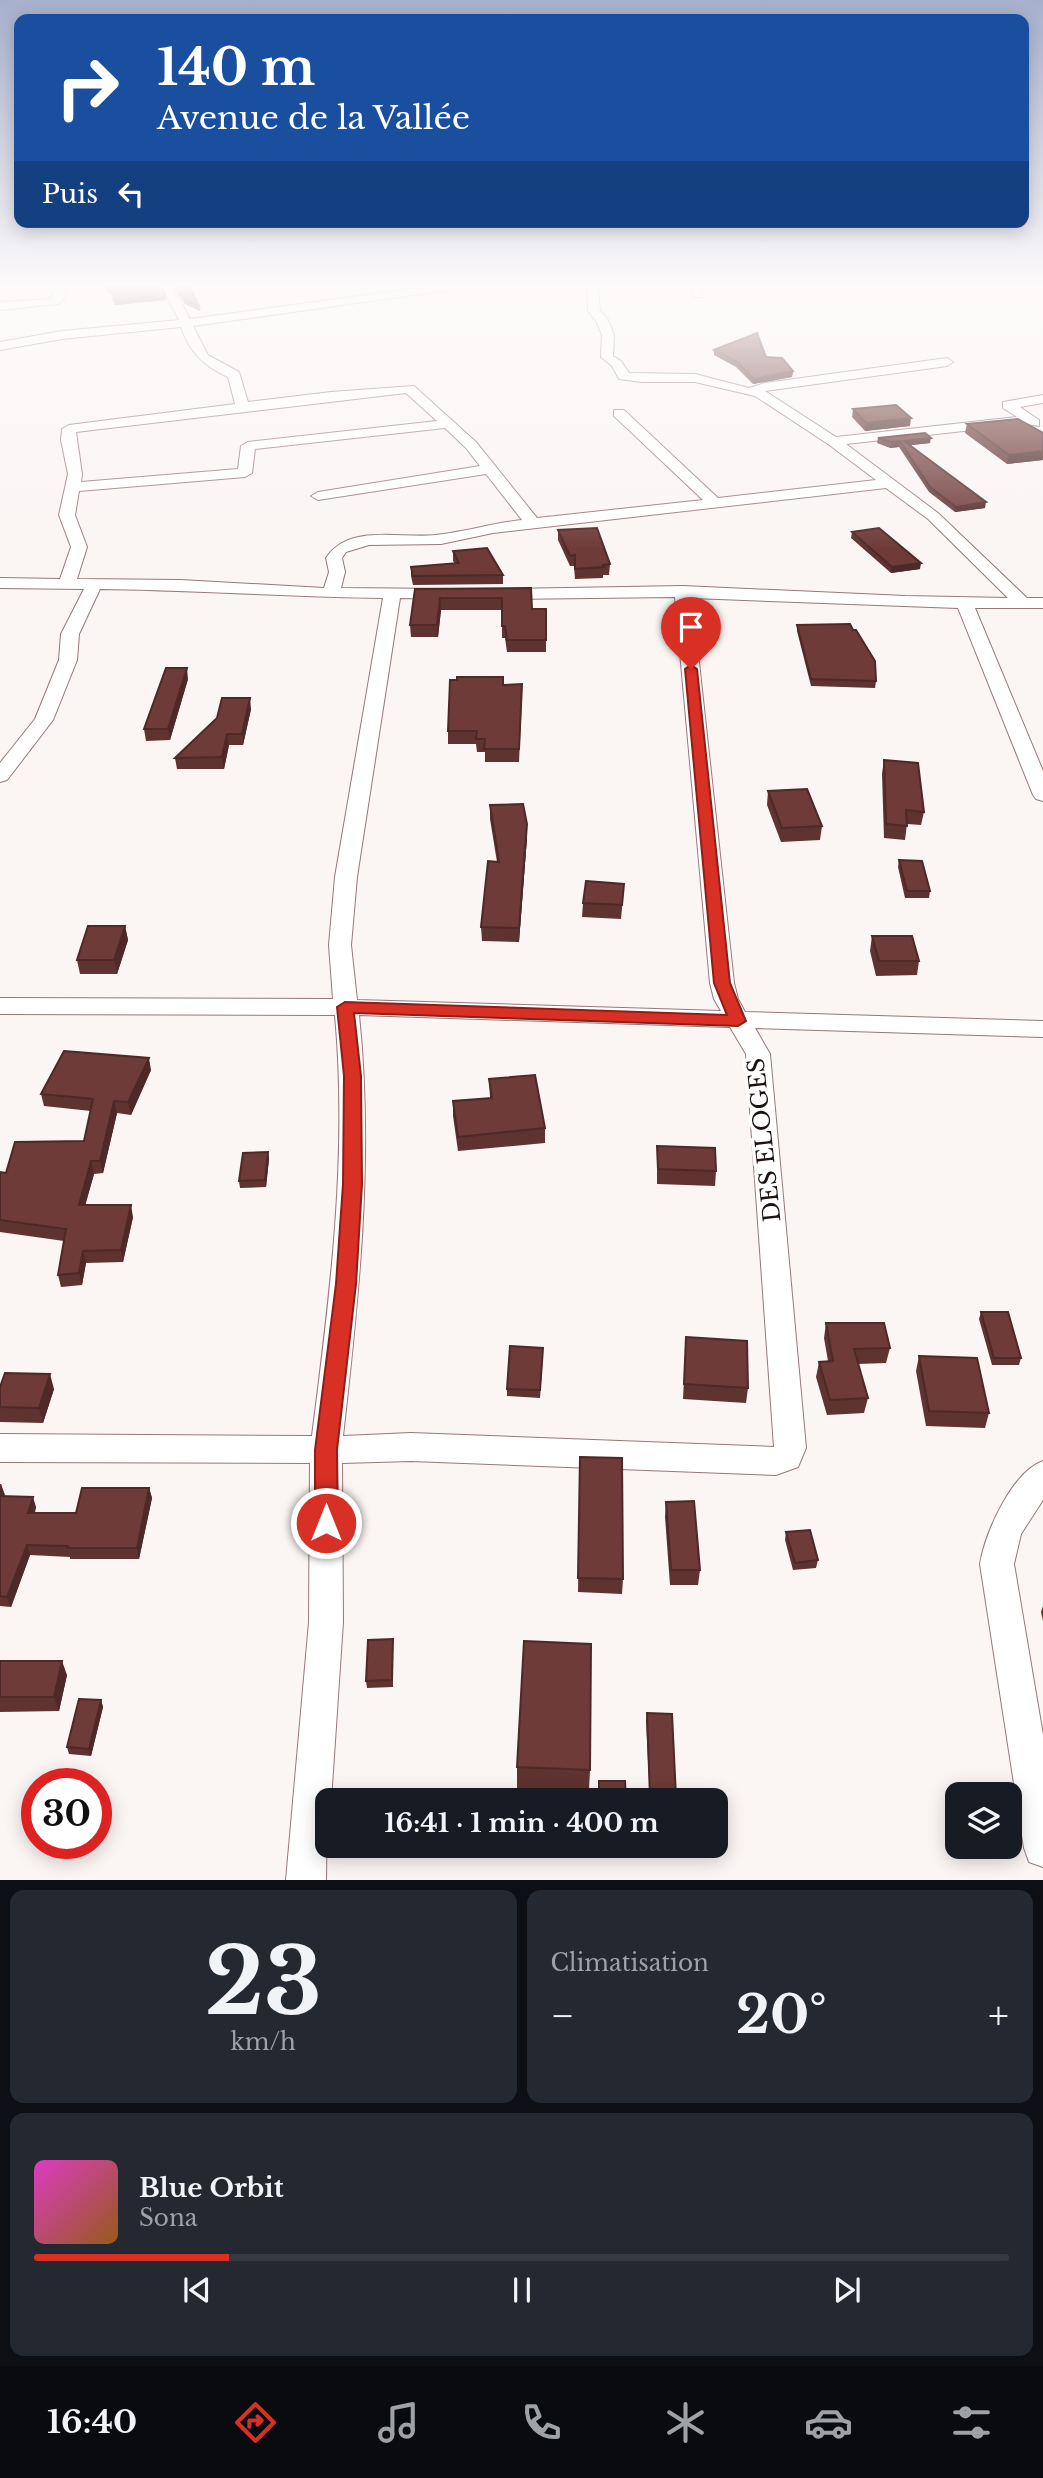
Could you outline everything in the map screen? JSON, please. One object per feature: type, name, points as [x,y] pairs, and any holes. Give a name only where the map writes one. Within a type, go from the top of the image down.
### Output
[{"type":"street","points":[[230,374],[234,375],[243,407]]},
{"type":"street","points":[[623,374],[637,379],[696,378],[722,384],[734,391],[758,392],[833,441],[933,516],[1022,602]]},
{"type":"street","points":[[758,392],[758,389],[765,387],[862,374]]},
{"type":"street","points":[[67,583],[79,547],[67,515],[75,474],[69,429],[408,389],[471,445],[533,524]]},
{"type":"street","points":[[1043,399],[1007,405],[1043,428]]},
{"type":"street","points":[[619,412],[715,503]]},
{"type":"street","points":[[833,441],[1030,420]]},
{"type":"street","points":[[73,487],[245,473],[248,446],[448,424]]},
{"type":"street","points":[[318,496],[490,469]]},
{"type":"street","points":[[331,592],[337,572],[332,565],[334,557],[344,547],[380,538],[437,539],[493,528],[891,483]]},
{"type":"street","points":[[0,583],[180,585],[331,592],[458,594]]},
{"type":"street","points":[[0,776],[44,720],[68,660],[66,650],[70,634],[94,585]]},
{"type":"street","points":[[481,594],[575,590],[683,591],[964,603],[1043,603]]},
{"type":"street","name":"DES ELOGES","points":[[326,1450],[411,1447],[776,1461],[787,1457],[790,1448],[758,1054],[738,1021],[722,983],[683,591]]},
{"type":"street","points":[[306,1880],[326,1622],[326,1450],[346,1284],[352,1184],[353,1076],[340,945],[345,877],[393,593]]},
{"type":"street","points":[[964,603],[1043,795]]},
{"type":"street","points":[[0,1006],[345,1007],[1043,1029]]},
{"type":"street","points":[[0,1448],[326,1450]]},
{"type":"street","points":[[1043,1475],[1006,1527],[998,1548],[998,1564],[1043,1848]]},
{"type":"building","points":[[749,374],[780,374],[754,379]]},
{"type":"building","points":[[896,405],[911,418],[866,423],[853,409]]},
{"type":"building","points":[[1018,419],[1043,433],[1043,451],[1009,455],[967,424]]},
{"type":"building","points":[[925,433],[931,438],[904,441],[986,502],[956,507],[930,487],[900,441],[891,442],[878,438]]},
{"type":"building","points":[[597,528],[610,564],[603,565],[604,567],[575,569],[575,555],[570,556],[558,530]]},
{"type":"building","points":[[879,528],[921,563],[892,567],[852,532]]},
{"type":"building","points":[[487,548],[503,575],[413,576],[411,567],[459,563],[453,551]]},
{"type":"building","points":[[531,588],[532,609],[546,609],[546,640],[507,640],[505,626],[502,626],[502,598],[440,598],[437,625],[410,625],[415,589]]},
{"type":"building","points":[[850,624],[875,661],[876,681],[811,679],[797,625]]},
{"type":"building","points":[[166,668],[187,668],[168,729],[144,729]]},
{"type":"building","points":[[457,677],[503,677],[503,685],[522,684],[519,749],[484,749],[485,739],[476,739],[477,731],[448,731],[450,680],[457,680]]},
{"type":"building","points":[[222,698],[250,698],[242,734],[227,734],[222,757],[175,758],[217,718]]},
{"type":"building","points":[[884,760],[918,763],[924,812],[906,810],[907,826],[886,824]]},
{"type":"building","points":[[807,789],[822,826],[782,828],[768,791]]},
{"type":"building","points":[[523,804],[527,824],[519,928],[481,927],[488,861],[499,862],[490,805]]},
{"type":"building","points":[[899,860],[922,861],[930,891],[907,891]]},
{"type":"building","points":[[586,881],[624,884],[622,905],[583,903]]},
{"type":"building","points":[[88,926],[125,926],[114,960],[77,960]]},
{"type":"building","points":[[872,936],[912,936],[919,961],[879,961]]},
{"type":"building","points":[[64,1051],[149,1058],[128,1102],[114,1101],[100,1161],[91,1161],[79,1205],[131,1205],[121,1250],[83,1251],[79,1273],[58,1275],[66,1229],[0,1220],[0,1172],[6,1173],[15,1142],[84,1141],[93,1099],[41,1094]]},
{"type":"building","points":[[535,1075],[545,1128],[458,1137],[453,1101],[492,1098],[489,1079]]},
{"type":"building","points":[[657,1146],[715,1148],[716,1171],[658,1169]]},
{"type":"building","points":[[268,1152],[265,1180],[239,1181],[243,1153]]},
{"type":"building","points":[[981,1312],[1008,1312],[1021,1358],[994,1358]]},
{"type":"building","points":[[826,1323],[884,1323],[890,1348],[854,1349],[868,1398],[830,1400],[819,1362],[833,1361]]},
{"type":"building","points":[[686,1337],[747,1341],[748,1388],[684,1384]]},
{"type":"building","points":[[510,1346],[543,1348],[540,1390],[507,1389]]},
{"type":"building","points":[[919,1356],[977,1358],[989,1413],[929,1411]]},
{"type":"building","points":[[5,1373],[50,1374],[39,1408],[0,1407],[0,1387]]},
{"type":"building","points":[[580,1457],[622,1458],[623,1579],[578,1578]]},
{"type":"building","points":[[82,1488],[149,1488],[137,1548],[27,1545],[7,1597],[0,1596],[0,1496],[33,1497],[28,1513],[76,1513]]},
{"type":"building","points":[[694,1501],[700,1570],[671,1570],[666,1502]]},
{"type":"building","points":[[810,1530],[818,1560],[795,1563],[786,1532]]},
{"type":"building","points":[[393,1639],[392,1680],[366,1681],[368,1640]]},
{"type":"building","points":[[524,1641],[591,1644],[590,1770],[517,1767]]},
{"type":"building","points":[[0,1661],[62,1661],[54,1697],[0,1697]]},
{"type":"building","points":[[79,1699],[101,1700],[89,1749],[67,1747]]},
{"type":"building","points":[[647,1713],[672,1714],[676,1788],[650,1788]]},
{"type":"building","points":[[599,1781],[625,1781],[625,1788],[599,1788]]},
{"type":"route","points":[[326,1523],[326,1450],[346,1284],[352,1184],[353,1076],[345,1007],[738,1021],[726,999],[722,983],[691,669]]}]
